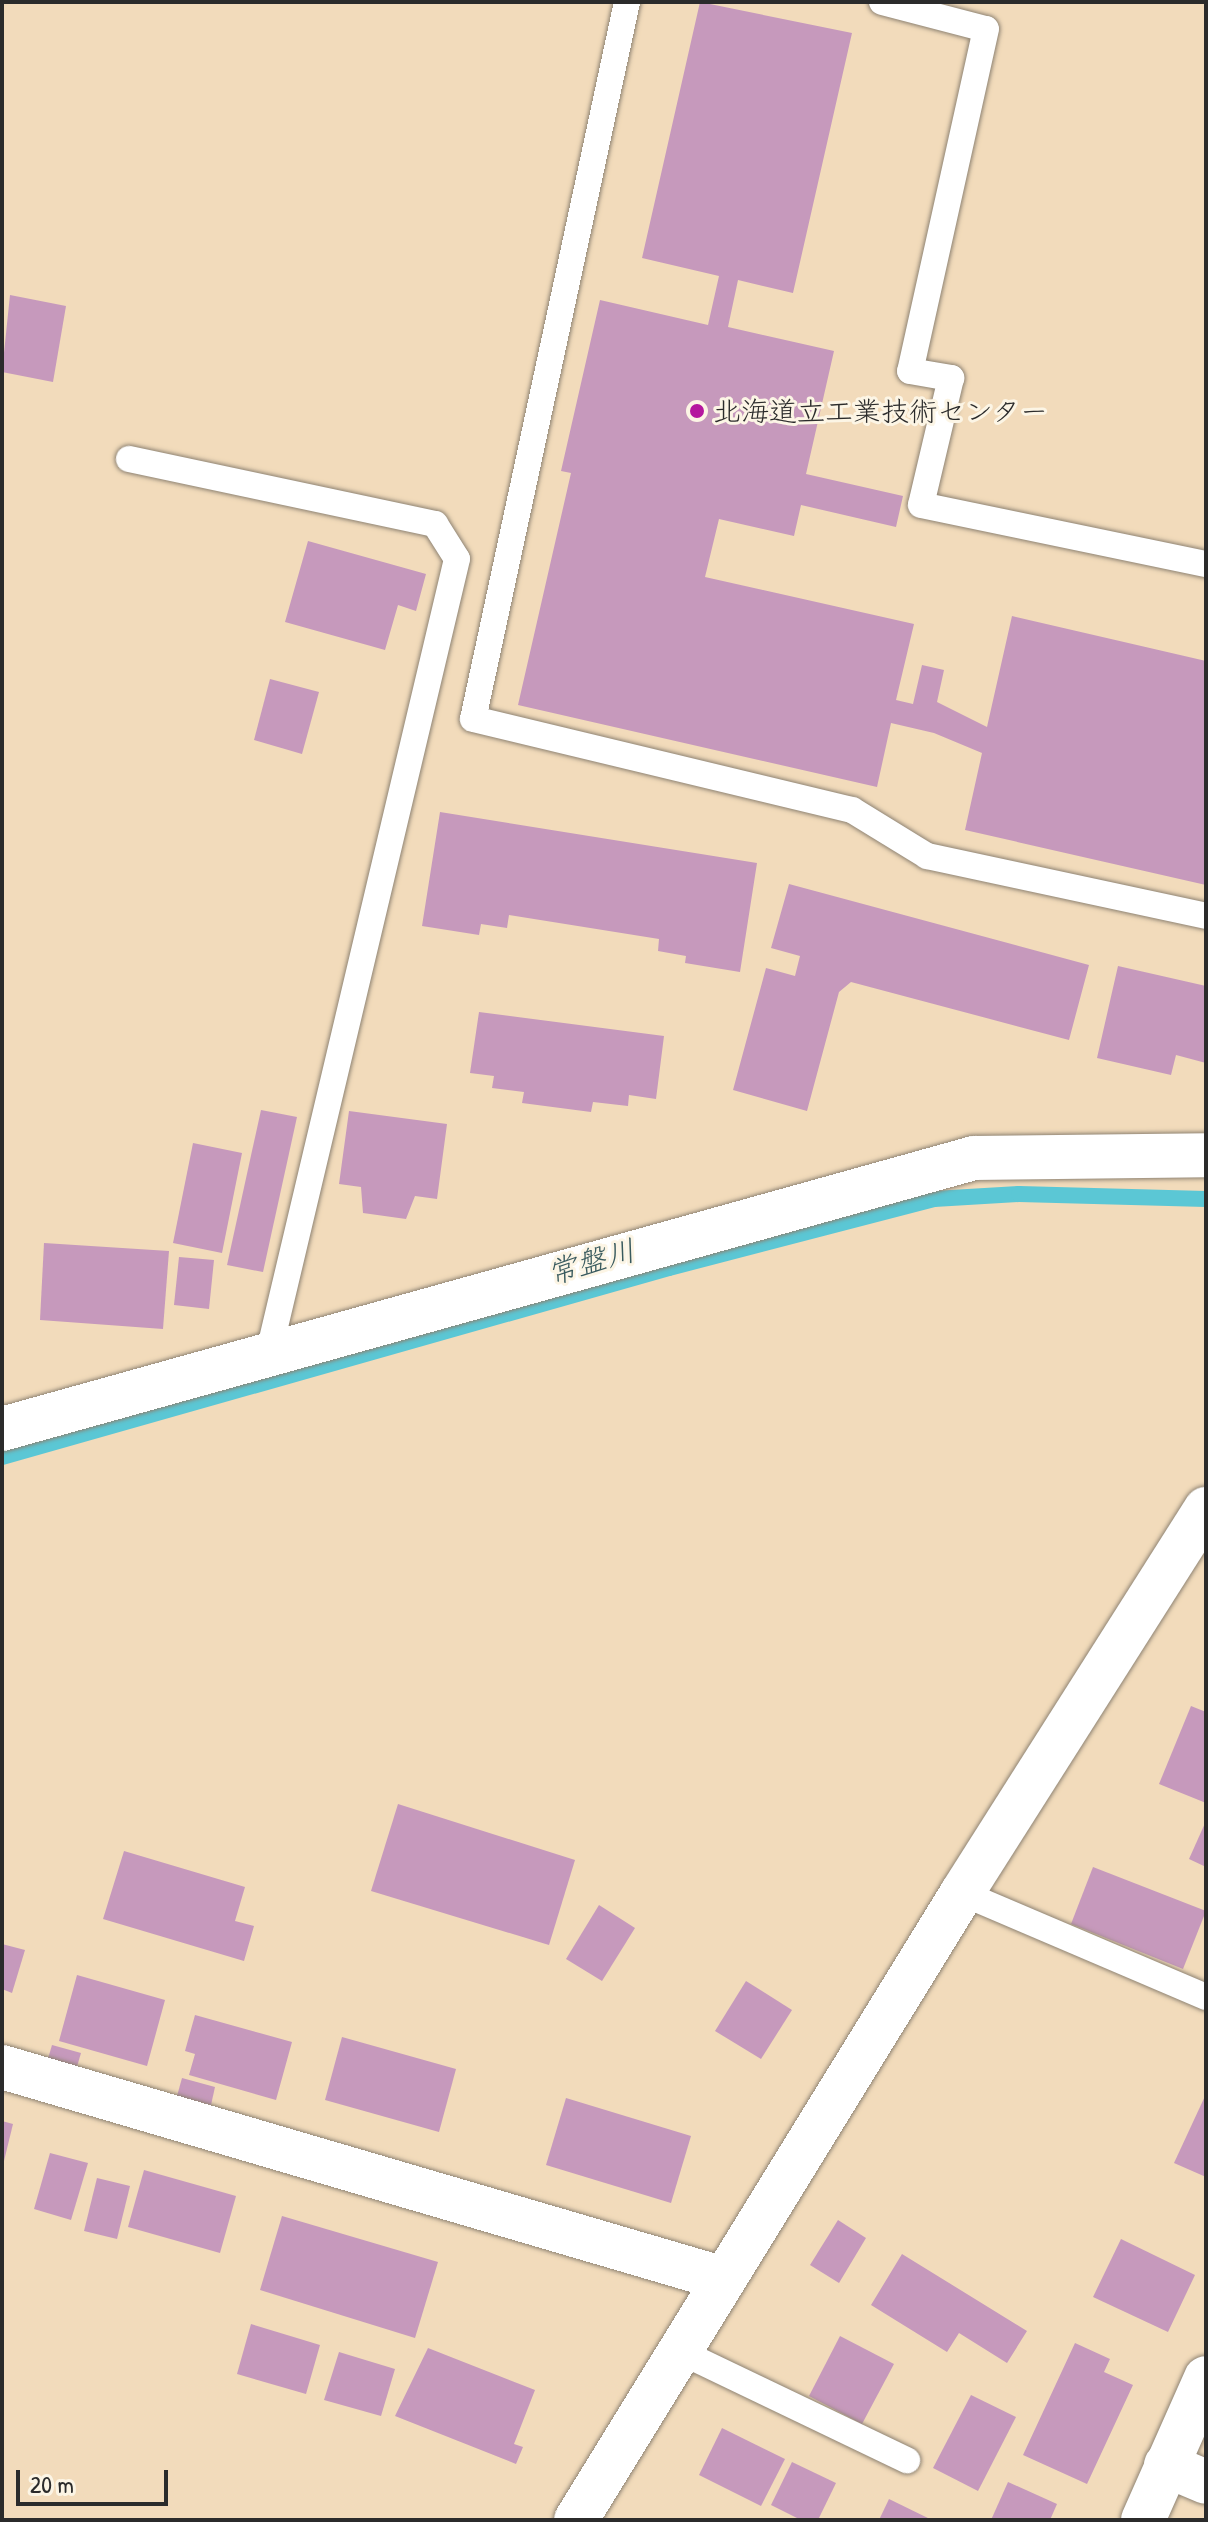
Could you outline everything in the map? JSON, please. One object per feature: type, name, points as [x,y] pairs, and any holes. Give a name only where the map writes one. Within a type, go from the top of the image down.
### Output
[{"type":"street","points":[[2,1429],[974,1158],[1206,1155]]},
{"type":"street","points":[[576,2520],[962,1893],[1206,1509]]},
{"type":"street","points":[[2,2067],[724,2279]]},
{"type":"street","points":[[1143,2520],[1206,2378]]},
{"type":"street","points":[[1166,2465],[1206,2482]]},
{"type":"lane","points":[[627,2],[473,719],[852,810],[927,856],[1206,916]]},
{"type":"lane","points":[[882,2],[986,29],[910,371],[951,378],[921,505],[1206,564]]},
{"type":"lane","points":[[129,459],[435,524],[457,559],[268,1356]]},
{"type":"lane","points":[[962,1893],[1206,1997]]},
{"type":"lane","points":[[679,2351],[907,2460]]},
{"type":"building","name":"北海道立工業技術センター","points":[[700,2],[852,33],[793,293],[738,280],[728,327],[834,351],[806,474],[903,496],[896,527],[801,505],[794,536],[719,519],[705,577],[914,624],[896,700],[913,704],[922,665],[944,670],[937,702],[987,727],[1012,616],[1206,661],[1206,885],[965,830],[982,753],[934,733],[891,723],[877,787],[518,705],[571,473],[561,471],[600,300],[708,325],[719,276],[642,258]]},
{"type":"building","points":[[10,295],[66,306],[53,382],[2,372]]},
{"type":"building","points":[[308,541],[426,574],[416,611],[398,605],[385,650],[285,622]]},
{"type":"building","points":[[270,679],[319,692],[302,754],[254,740]]},
{"type":"building","points":[[440,812],[757,863],[740,972],[685,963],[686,956],[658,951],[659,939],[509,915],[507,928],[481,924],[479,935],[422,926]]},
{"type":"building","points":[[789,884],[1089,965],[1069,1040],[851,982],[839,992],[807,1111],[733,1090],[766,968],[795,976],[800,956],[771,948]]},
{"type":"building","points":[[1118,966],[1206,986],[1206,1063],[1176,1055],[1171,1075],[1097,1058]]},
{"type":"building","points":[[479,1012],[664,1036],[656,1099],[629,1095],[628,1106],[593,1102],[591,1112],[522,1103],[524,1092],[492,1088],[494,1076],[470,1073]]},
{"type":"building","points":[[261,1110],[297,1117],[263,1272],[227,1265]]},
{"type":"building","points":[[349,1111],[447,1124],[437,1199],[415,1196],[406,1219],[363,1213],[361,1187],[339,1184]]},
{"type":"building","points":[[193,1143],[242,1153],[222,1253],[173,1243]]},
{"type":"building","points":[[44,1243],[169,1251],[163,1329],[40,1320]]},
{"type":"building","points":[[179,1257],[214,1260],[209,1309],[174,1305]]},
{"type":"building","points":[[1191,1706],[1206,1712],[1206,1803],[1159,1784]]},
{"type":"building","points":[[398,1804],[575,1860],[549,1945],[371,1891]]},
{"type":"building","points":[[1206,1821],[1206,1867],[1189,1859]]},
{"type":"building","points":[[124,1851],[245,1887],[235,1921],[254,1926],[244,1961],[103,1919]]},
{"type":"building","points":[[1093,1867],[1206,1911],[1183,1969],[1071,1924]]},
{"type":"building","points":[[599,1905],[635,1928],[602,1981],[566,1959]]},
{"type":"building","points":[[2,1944],[25,1950],[12,1993],[2,1989]]},
{"type":"building","points":[[77,1975],[165,2000],[147,2066],[59,2041]]},
{"type":"building","points":[[746,1981],[792,2010],[761,2059],[715,2031]]},
{"type":"building","points":[[195,2015],[292,2042],[276,2100],[189,2075],[195,2054],[185,2051]]},
{"type":"building","points":[[342,2037],[456,2069],[439,2132],[325,2100]]},
{"type":"building","points":[[52,2045],[81,2053],[76,2070],[47,2062]]},
{"type":"building","points":[[182,2078],[215,2087],[211,2105],[177,2096]]},
{"type":"building","points":[[1206,2094],[1206,2177],[1174,2163]]},
{"type":"building","points":[[566,2098],[691,2136],[671,2203],[546,2165]]},
{"type":"building","points":[[2,2121],[13,2124],[3,2165],[2,2165]]},
{"type":"building","points":[[50,2153],[88,2163],[71,2220],[34,2209]]},
{"type":"building","points":[[144,2170],[236,2196],[220,2253],[128,2227]]},
{"type":"building","points":[[97,2178],[130,2186],[117,2239],[84,2231]]},
{"type":"building","points":[[282,2216],[438,2262],[415,2338],[260,2290]]},
{"type":"building","points":[[838,2220],[866,2238],[839,2283],[810,2265]]},
{"type":"building","points":[[1121,2239],[1195,2275],[1168,2332],[1093,2297]]},
{"type":"building","points":[[902,2254],[1027,2331],[1007,2363],[959,2333],[947,2352],[871,2305]]},
{"type":"building","points":[[251,2324],[320,2345],[306,2394],[237,2374]]},
{"type":"building","points":[[840,2336],[894,2364],[862,2424],[809,2396]]},
{"type":"building","points":[[1075,2343],[1110,2359],[1104,2372],[1133,2385],[1087,2484],[1023,2455]]},
{"type":"building","points":[[428,2348],[535,2390],[514,2444],[523,2447],[516,2464],[395,2416]]},
{"type":"building","points":[[339,2352],[395,2369],[381,2416],[324,2400]]},
{"type":"building","points":[[971,2395],[1016,2417],[978,2491],[933,2468]]},
{"type":"building","points":[[722,2428],[785,2459],[761,2506],[699,2475]]},
{"type":"building","points":[[792,2462],[836,2483],[818,2520],[801,2520],[771,2505]]},
{"type":"building","points":[[1008,2482],[1057,2504],[1050,2520],[991,2520]]},
{"type":"building","points":[[889,2499],[932,2520],[879,2520]]},
{"type":"waterway","name":"常盤川","points":[[2,1457],[669,1268],[934,1199],[1019,1194],[1206,1199]]},
{"type":"place","name":"北海道立工業技術センター","points":[[697,411]]}]
